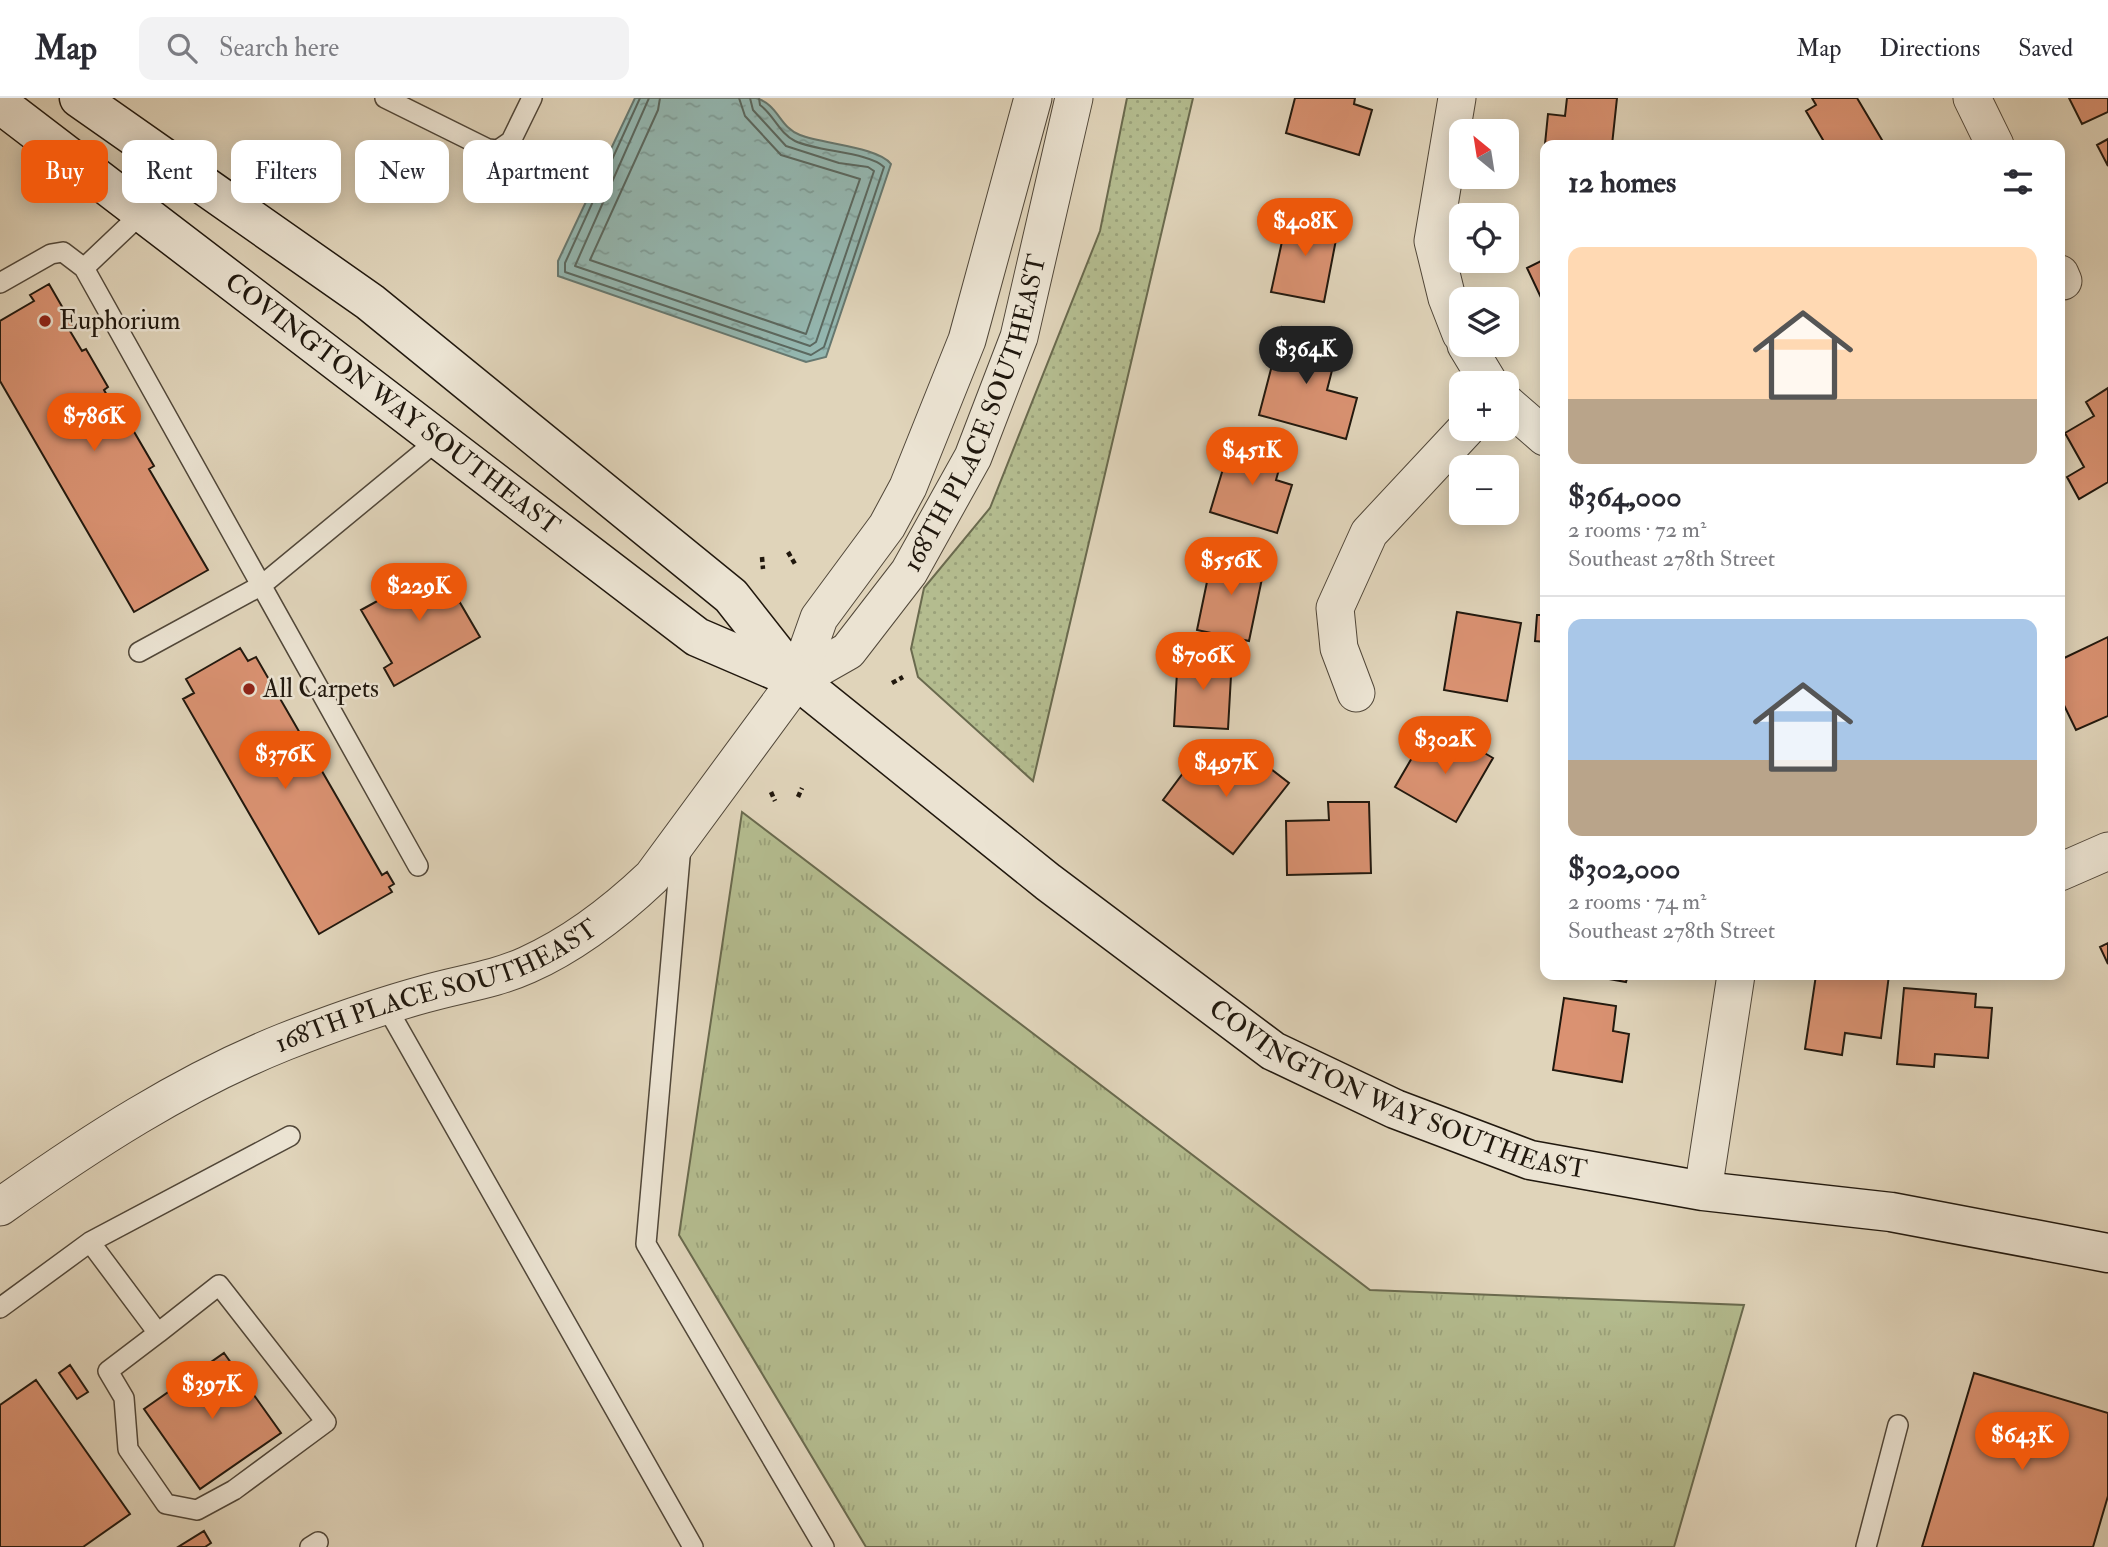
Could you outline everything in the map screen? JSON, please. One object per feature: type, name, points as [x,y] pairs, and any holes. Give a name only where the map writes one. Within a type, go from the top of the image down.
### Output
[{"type":"street","name":"COVINGTON WAY SOUTHEAST","points":[[79,98],[370,302],[731,596],[797,680],[1048,882],[1273,1051],[1395,1109],[1530,1160],[1703,1191],[1891,1212],[2108,1253]]},
{"type":"street","name":"168TH PLACE SOUTHEAST","points":[[0,1207],[76,1153],[142,1112],[211,1076],[281,1044],[386,1006],[493,978],[556,951],[622,905],[652,877],[797,680],[818,618],[887,526],[908,486],[967,340],[1033,98]]},
{"type":"street","name":"168TH PLACE SOUTHEAST","points":[[797,680],[848,650],[872,620],[909,572],[973,457],[1019,337],[1074,98]]},
{"type":"street","points":[[1449,303],[1433,241],[1457,98]]},
{"type":"street","points":[[1972,98],[1993,140]]},
{"type":"street","name":"COVINGTON WAY SOUTHEAST","points":[[0,104],[697,637],[797,680]]},
{"type":"street","points":[[142,213],[149,199],[170,190],[268,259],[370,302]]},
{"type":"street","points":[[1519,414],[1540,433]]},
{"type":"street","points":[[1356,693],[1339,648],[1335,608],[1369,533],[1455,441]]},
{"type":"street","points":[[2065,870],[2108,851]]},
{"type":"street","points":[[1703,1191],[1735,980]]},
{"type":"lane","points":[[385,98],[488,149],[498,150],[510,141],[532,98]]},
{"type":"lane","points":[[84,268],[142,213]]},
{"type":"lane","points":[[0,283],[51,254],[63,253],[84,268],[418,866]]},
{"type":"lane","points":[[139,652],[262,585],[439,439]]},
{"type":"lane","points":[[682,836],[646,1244],[824,1547]]},
{"type":"lane","points":[[386,1006],[693,1547]]},
{"type":"lane","points":[[0,1308],[90,1242],[290,1136]]},
{"type":"lane","points":[[90,1242],[158,1333]]},
{"type":"lane","points":[[219,1285],[326,1422],[234,1490],[197,1510],[166,1504],[128,1449],[124,1398],[108,1371],[158,1333],[219,1285]]},
{"type":"lane","points":[[1866,1547],[1898,1425]]},
{"type":"path","points":[[789,552],[795,564]]},
{"type":"path","points":[[762,556],[763,569]]},
{"type":"path","points":[[892,683],[903,677]]},
{"type":"path","points":[[798,797],[802,788]]},
{"type":"path","points":[[771,792],[775,801]]},
{"type":"green space","points":[[1127,98],[1193,98],[1033,781],[918,677],[911,649],[924,588],[990,508],[1100,231]]},
{"type":"green space","points":[[742,812],[1370,1290],[1744,1305],[1674,1547],[866,1547],[679,1235]]},
{"type":"water","points":[[635,98],[756,98],[770,106],[788,127],[800,135],[863,150],[884,158],[891,164],[826,357],[806,362],[558,276],[558,261],[585,203],[613,203],[613,145]]},
{"type":"building","points":[[1295,98],[1355,98],[1354,104],[1372,110],[1359,155],[1286,133]]},
{"type":"building","points":[[1567,98],[1617,98],[1613,140],[1545,140],[1548,114],[1565,116]]},
{"type":"building","points":[[1812,98],[1857,98],[1882,140],[1823,140],[1806,111],[1816,105]]},
{"type":"building","points":[[2069,98],[2108,98],[2108,112],[2082,124]]},
{"type":"building","points":[[2108,139],[2108,166],[2097,145]]},
{"type":"building","points":[[1288,214],[1339,224],[1324,302],[1271,292]]},
{"type":"building","points":[[1540,262],[1540,295],[1527,268]]},
{"type":"building","points":[[49,284],[75,329],[70,331],[82,351],[86,349],[108,387],[104,390],[129,433],[133,430],[154,466],[149,469],[208,570],[134,612],[0,381],[0,321],[34,301],[30,295]]},
{"type":"building","points":[[1282,327],[1339,343],[1327,390],[1357,398],[1346,439],[1259,415]]},
{"type":"building","points":[[2108,388],[2108,482],[2079,499],[2067,477],[2084,467],[2065,433],[2094,416],[2086,402]]},
{"type":"building","points":[[1232,439],[1283,455],[1276,480],[1292,485],[1277,533],[1210,512]]},
{"type":"building","points":[[1213,553],[1265,564],[1249,641],[1197,630]]},
{"type":"building","points":[[438,565],[480,637],[394,686],[384,668],[392,663],[361,610],[381,599],[377,592],[415,570],[419,576]]},
{"type":"building","points":[[1457,612],[1521,623],[1507,701],[1444,690]]},
{"type":"building","points":[[1537,615],[1540,615],[1540,642],[1535,641]]},
{"type":"building","points":[[2108,637],[2108,716],[2076,730],[2065,707],[2065,658]]},
{"type":"building","points":[[240,648],[248,661],[256,657],[382,875],[387,872],[394,884],[389,887],[392,892],[319,934],[183,699],[194,693],[186,679]]},
{"type":"building","points":[[1178,654],[1232,658],[1228,729],[1174,726]]},
{"type":"building","points":[[1452,734],[1493,758],[1456,822],[1395,787],[1420,744],[1440,756]]},
{"type":"building","points":[[1198,753],[1234,782],[1254,756],[1289,783],[1233,854],[1163,800]]},
{"type":"building","points":[[1328,802],[1369,802],[1371,873],[1287,875],[1286,821],[1329,820]]},
{"type":"building","points":[[2108,943],[2108,964],[2100,947]]},
{"type":"building","points":[[1815,980],[1888,980],[1881,1038],[1845,1033],[1842,1055],[1805,1049]]},
{"type":"building","points":[[1904,988],[1976,994],[1975,1007],[1992,1008],[1988,1058],[1935,1054],[1934,1067],[1897,1064]]},
{"type":"building","points":[[1564,998],[1616,1006],[1613,1031],[1629,1034],[1622,1082],[1553,1070]]},
{"type":"building","points":[[224,1353],[281,1433],[200,1489],[144,1409]]},
{"type":"building","points":[[70,1365],[88,1392],[77,1399],[59,1373]]},
{"type":"building","points":[[1974,1373],[2108,1413],[2108,1496],[2093,1547],[1922,1547]]},
{"type":"building","points":[[36,1380],[130,1514],[83,1547],[0,1547],[0,1405]]},
{"type":"building","points":[[204,1531],[211,1543],[205,1547],[178,1547]]},
{"type":"place","name":"Euphorium","points":[[45,321]]},
{"type":"place","name":"All Carpets","points":[[249,689]]}]
